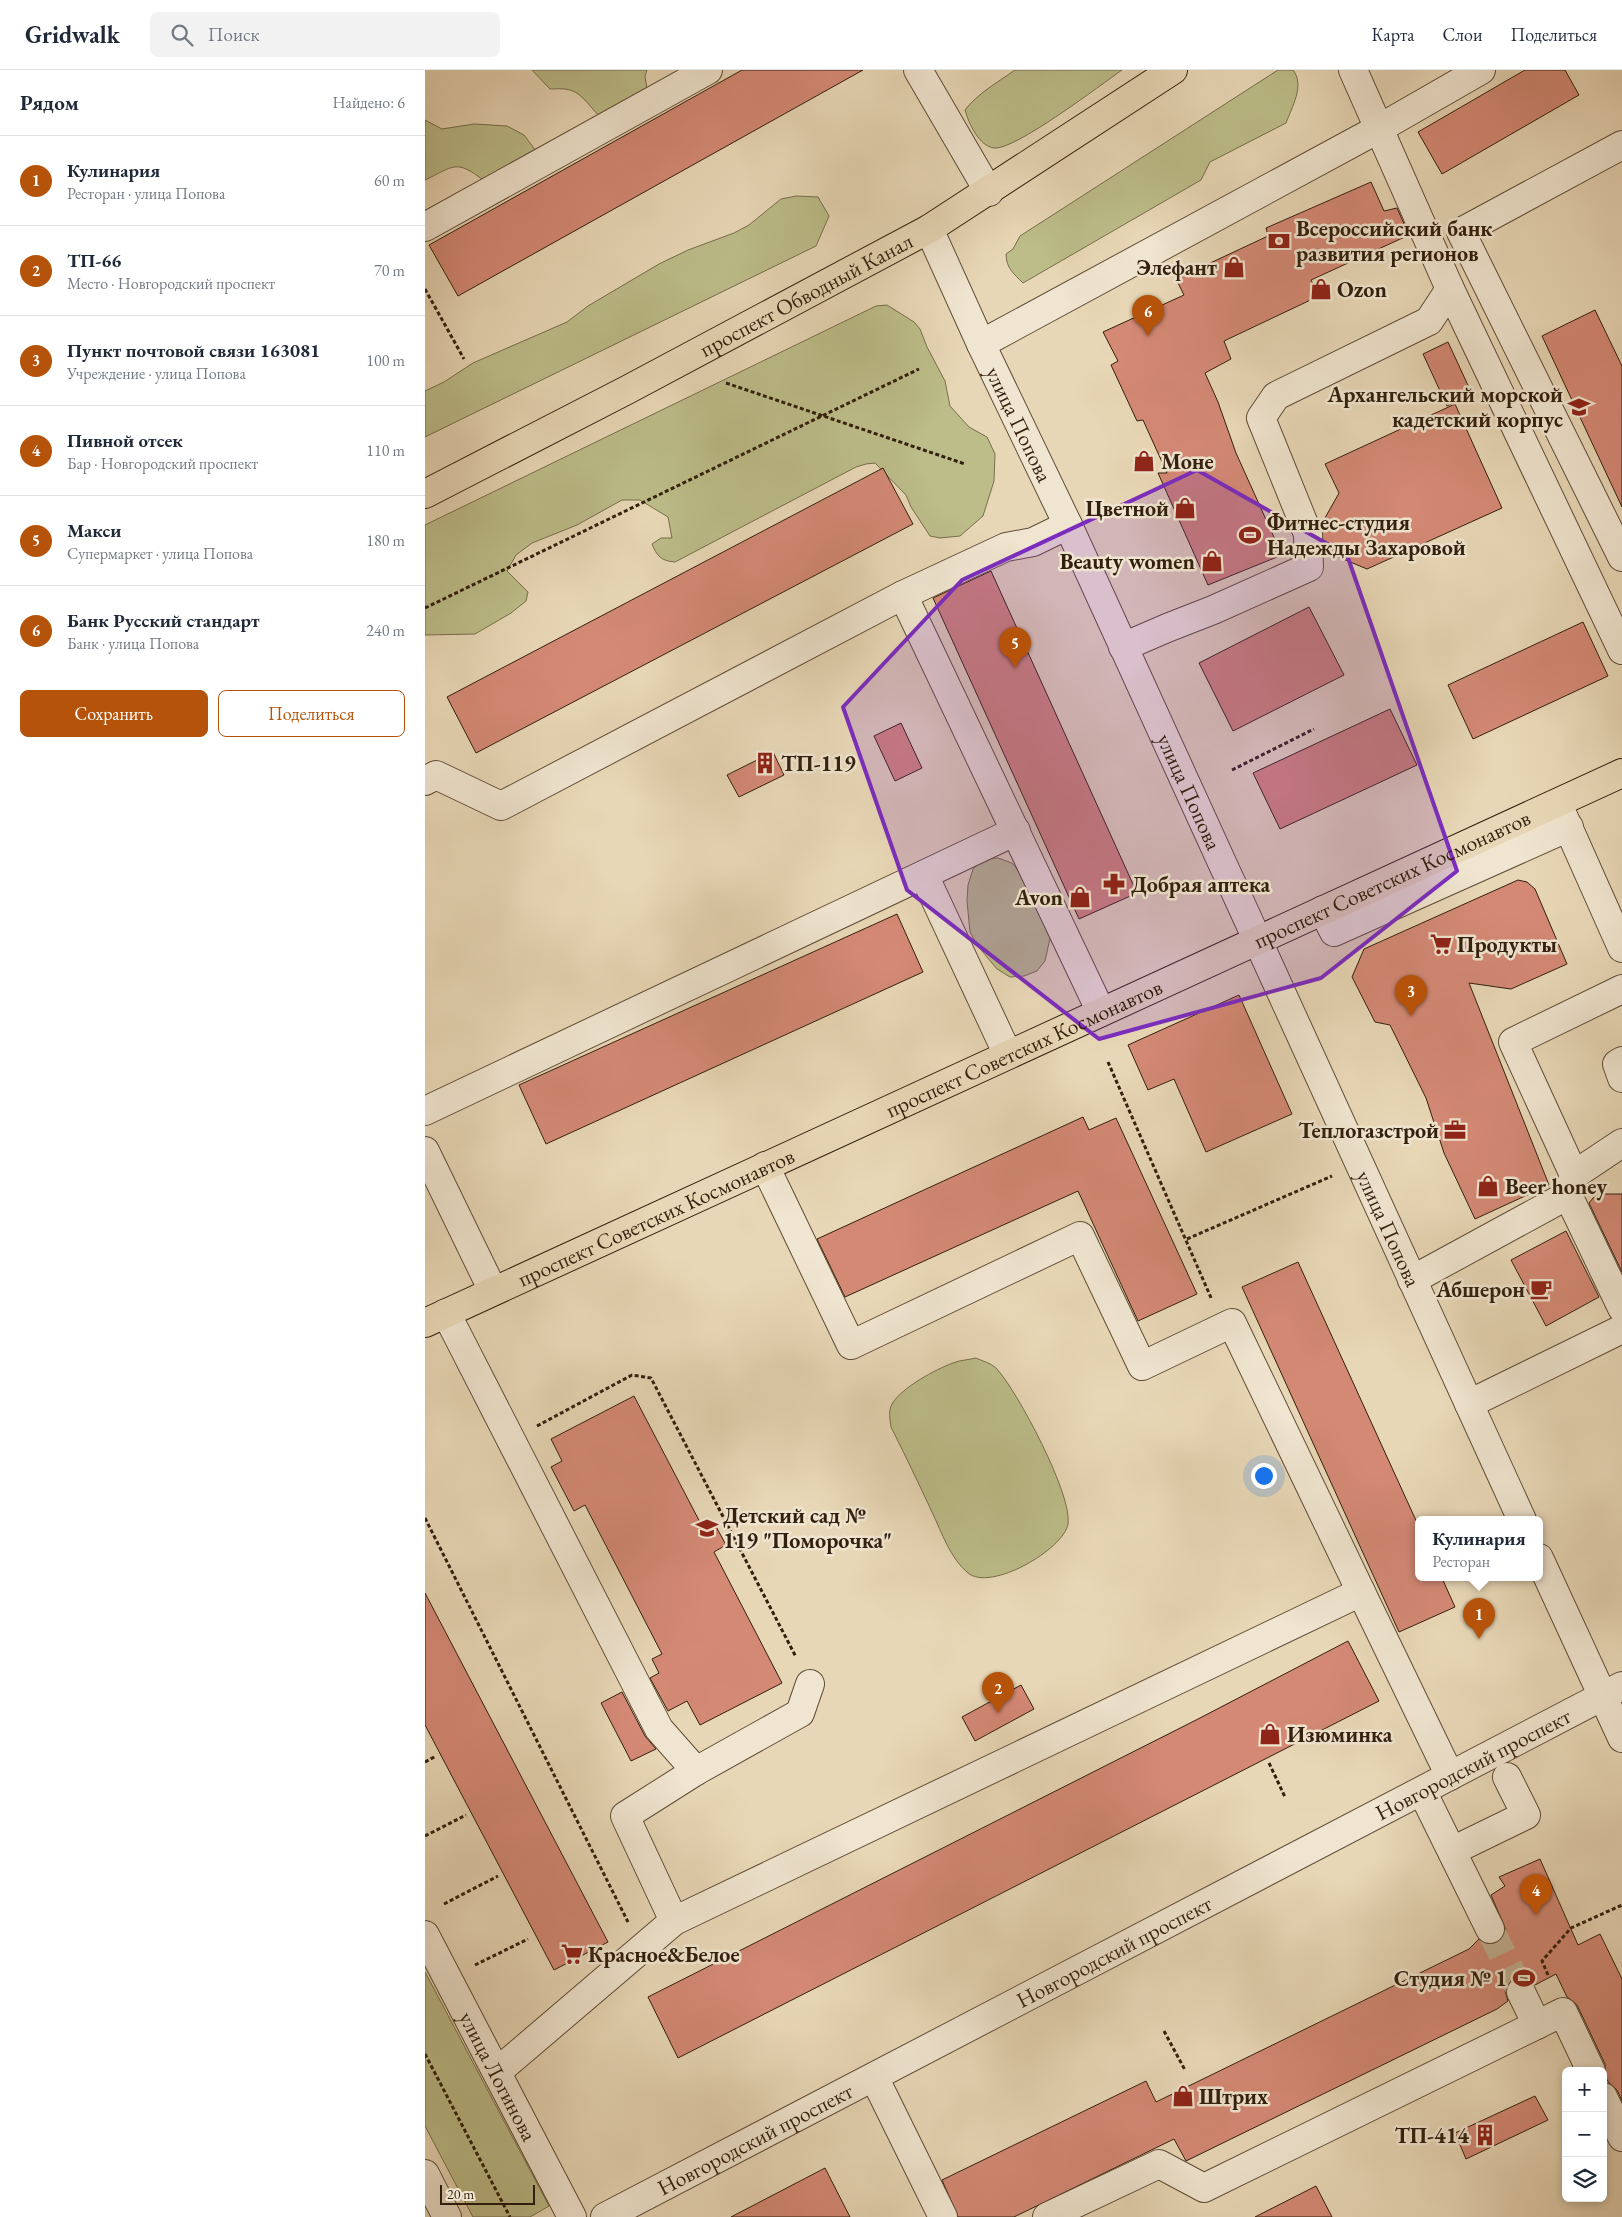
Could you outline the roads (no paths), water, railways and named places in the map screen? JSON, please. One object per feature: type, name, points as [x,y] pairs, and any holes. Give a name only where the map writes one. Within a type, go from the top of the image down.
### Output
[{"type":"main road","name":"проспект Обводный Канал","points":[[425,494],[627,390],[929,229],[989,192],[1173,70]]},
{"type":"main road","name":"проспект Советских Космонавтов","points":[[435,1318],[1622,773]]},
{"type":"street","points":[[425,227],[708,70]]},
{"type":"street","points":[[919,70],[989,192]]},
{"type":"street","points":[[1353,70],[1450,289],[1622,650]]},
{"type":"street","points":[[981,344],[1380,128],[1481,70]]},
{"type":"street","points":[[1622,145],[1461,232],[1622,557]]},
{"type":"street","name":"улица Попова","points":[[929,229],[981,344],[1068,525],[1256,941],[1520,1516]]},
{"type":"street","points":[[1123,647],[1213,610],[1309,567],[1308,534],[1261,418],[1275,396],[1429,321],[1450,289]]},
{"type":"street","points":[[425,781],[436,775],[501,806],[903,595],[1005,547],[1033,542],[1068,525]]},
{"type":"street","points":[[903,595],[1101,1012]]},
{"type":"street","points":[[1557,803],[1622,948]]},
{"type":"street","points":[[1323,910],[1334,932],[1569,827]]},
{"type":"street","points":[[425,1111],[1016,831]]},
{"type":"street","points":[[924,875],[1008,1055]]},
{"type":"street","points":[[1622,989],[1513,1042],[1622,1308]]},
{"type":"street","points":[[1622,1060],[1617,1064],[1622,1078]]},
{"type":"street","points":[[1412,1280],[1571,1185],[1622,1143]]},
{"type":"street","points":[[425,1151],[493,1291]]},
{"type":"street","points":[[765,1166],[851,1345],[1080,1236],[1142,1366],[1232,1323],[1450,1776]]},
{"type":"street","points":[[435,1318],[511,1440],[659,1729],[696,1771]]},
{"type":"street","points":[[1469,1404],[1622,1328]]},
{"type":"street","points":[[1543,1565],[1612,1691],[1622,1738]]},
{"type":"street","points":[[497,2072],[674,1921],[1361,1592]]},
{"type":"street","points":[[674,1921],[625,1816],[696,1771],[800,1713],[810,1684]]},
{"type":"street","name":"Новгородский проспект","points":[[605,2217],[1612,1691]]},
{"type":"street","points":[[1452,1851],[1525,1815],[1507,1777]]},
{"type":"street","points":[[1422,1791],[1490,1929]]},
{"type":"street","name":"улица Логинова","points":[[425,1935],[572,2217]]},
{"type":"street","points":[[1521,1992],[1537,2025]]},
{"type":"street","points":[[1047,2217],[1159,2164],[1204,2188],[1563,2012],[1589,2067]]},
{"type":"street","points":[[874,2077],[943,2217]]},
{"type":"street","points":[[1607,2105],[1622,2137]]},
{"type":"street","points":[[425,2174],[447,2217]]},
{"type":"tunnel","points":[[1490,1929],[1521,1992]]},
{"type":"place","name":"Всероссийский банк развития регионов","points":[[1279,241]]},
{"type":"place","name":"Элефант","points":[[1234,267]]},
{"type":"place","name":"Ozon","points":[[1321,289]]},
{"type":"place","name":"Банк Русский стандарт","points":[[1148,336]]},
{"type":"place","name":"Архангельский морской кадетский корпус","points":[[1579,407]]},
{"type":"place","name":"Моне","points":[[1144,461]]},
{"type":"place","name":"Цветной","points":[[1185,508]]},
{"type":"place","name":"Фитнес-студия Надежды Захаровой","points":[[1250,535]]},
{"type":"place","name":"Beauty women","points":[[1212,561]]},
{"type":"place","name":"Макси","points":[[1015,668]]},
{"type":"place","name":"ТП-119","points":[[765,763]]},
{"type":"place","name":"Добрая аптека","points":[[1114,884]]},
{"type":"place","name":"Avon","points":[[1080,897]]},
{"type":"place","name":"Продукты","points":[[1441,944]]},
{"type":"place","name":"Пункт почтовой связи 163081","points":[[1411,1016]]},
{"type":"place","name":"Теплогазстрой","points":[[1455,1130]]},
{"type":"place","name":"Beer honey","points":[[1488,1186]]},
{"type":"place","name":"Абшерон","points":[[1541,1289]]},
{"type":"place","name":"Детский сад № 119 \"Поморочка\"","points":[[707,1528]]},
{"type":"place","name":"Кулинария","points":[[1479,1639]]},
{"type":"place","name":"ТП-66","points":[[998,1713]]},
{"type":"place","name":"Изюминка","points":[[1270,1734]]},
{"type":"place","name":"Пивной отсек","points":[[1536,1915]]},
{"type":"place","name":"Красное&Белое","points":[[572,1954]]},
{"type":"place","name":"Студия № 1","points":[[1524,1978]]},
{"type":"place","name":"Штрих","points":[[1183,2096]]},
{"type":"place","name":"ТП-414","points":[[1485,2135]]}]
